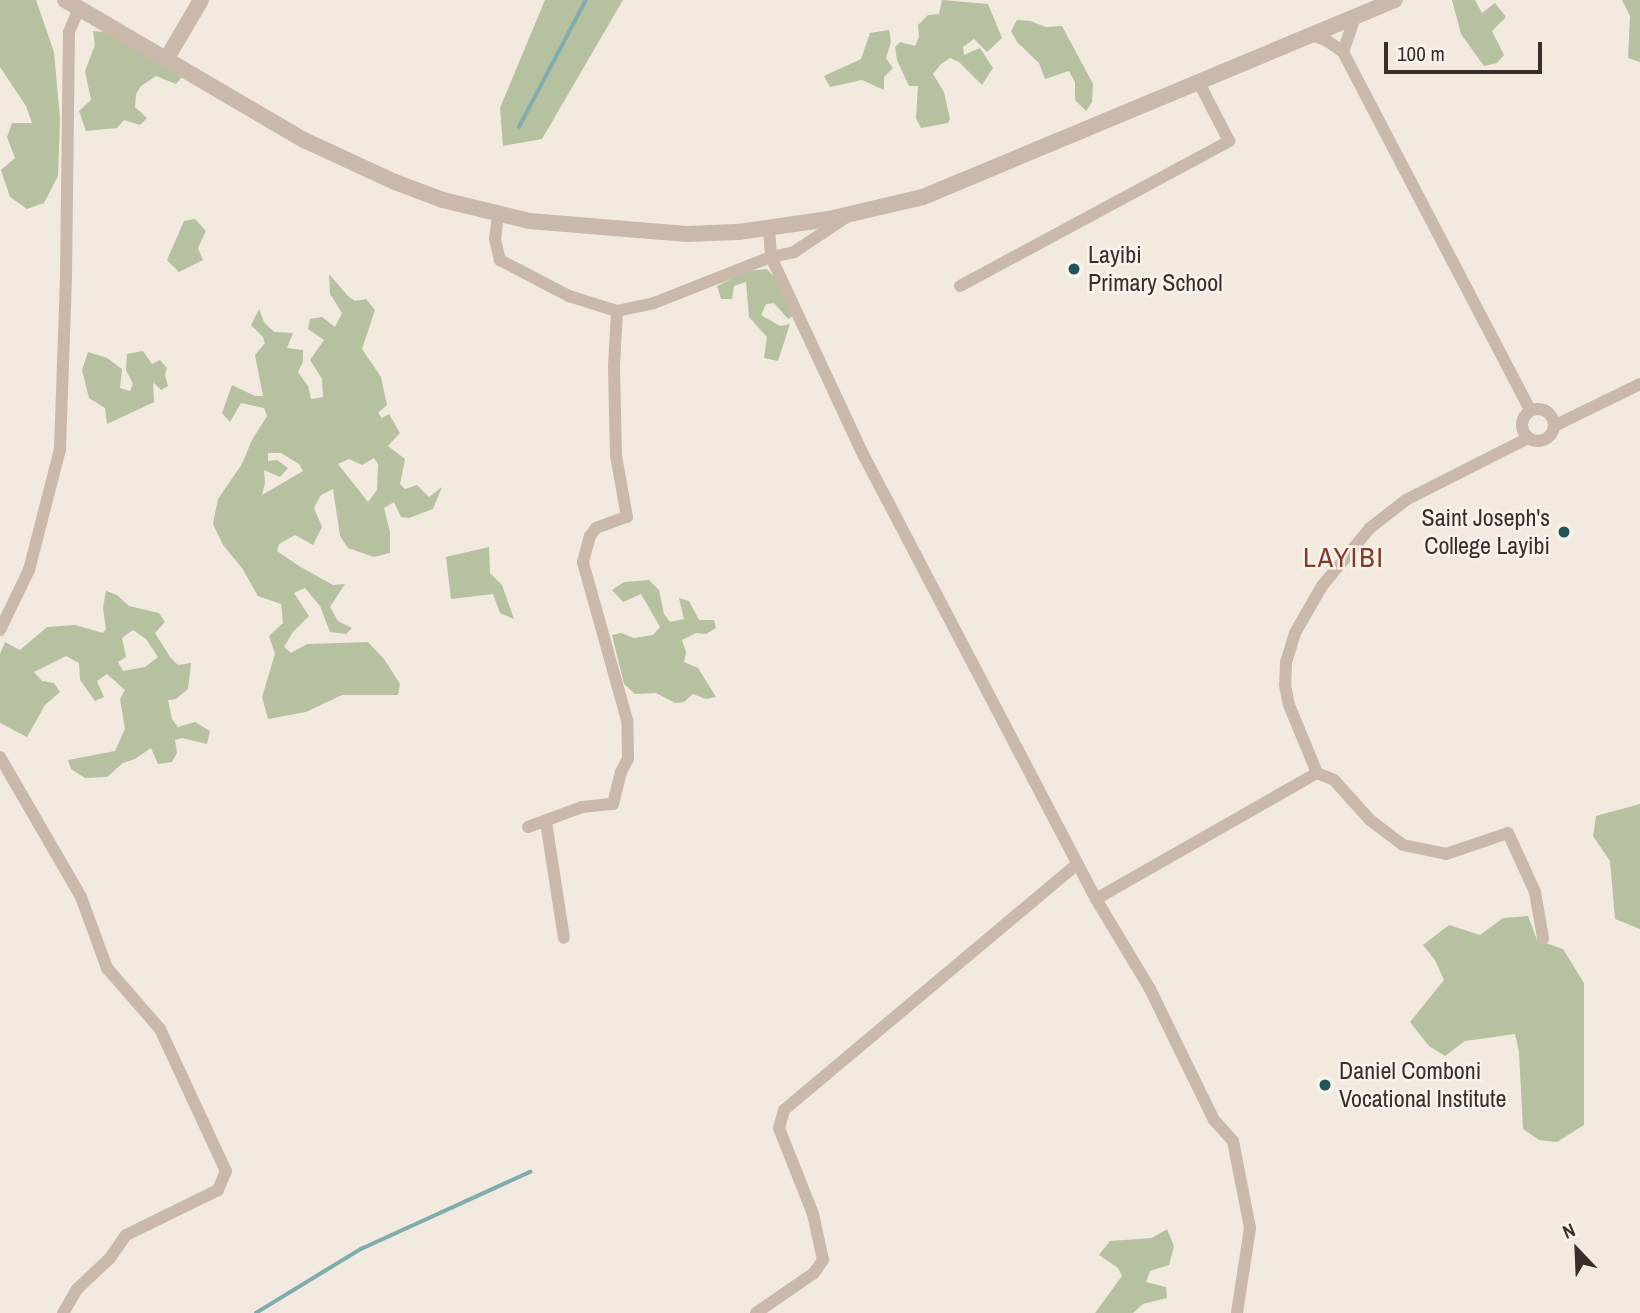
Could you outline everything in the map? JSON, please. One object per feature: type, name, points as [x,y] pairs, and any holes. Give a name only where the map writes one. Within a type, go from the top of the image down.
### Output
[{"type":"street","points":[[167,58],[201,0]]},
{"type":"street","points":[[0,630],[29,570],[60,449],[66,276],[69,32],[72,4],[322,149],[407,187],[498,215],[529,221],[686,234],[769,228],[849,215],[923,197],[1395,0]]},
{"type":"street","points":[[1343,52],[1355,17]]},
{"type":"street","points":[[1312,35],[1326,40],[1343,52],[1530,410]]},
{"type":"street","points":[[960,286],[1229,141],[1199,83]]},
{"type":"street","points":[[498,215],[495,239],[500,260],[569,296],[617,311],[654,303],[771,257],[794,251],[849,215]]},
{"type":"street","points":[[769,228],[771,257],[864,456],[1077,864],[1150,989],[1214,1120],[1233,1141],[1251,1228],[1237,1313]]},
{"type":"street","points":[[528,827],[582,807],[613,804],[630,751],[627,720],[583,562],[590,536],[596,528],[627,517],[616,456],[614,365],[617,311]]},
{"type":"street","points":[[1543,937],[1535,892],[1508,833],[1446,854],[1403,845],[1370,820],[1334,780],[1317,773],[1289,705],[1285,673],[1291,642],[1322,586],[1353,546],[1386,513],[1528,438],[1546,439],[1555,426],[1640,384]]},
{"type":"street","points":[[1528,438],[1522,429],[1523,418],[1530,410],[1544,409],[1554,419],[1555,426]]},
{"type":"street","points":[[0,757],[81,897],[107,968],[160,1029],[226,1171],[218,1190],[127,1235],[109,1259],[77,1289],[62,1313]]},
{"type":"street","points":[[1096,899],[1317,773]]},
{"type":"street","points":[[546,822],[564,938]]},
{"type":"street","points":[[756,1313],[814,1273],[823,1260],[813,1214],[779,1128],[783,1110],[1077,864]]},
{"type":"green space","points":[[0,0],[36,0],[54,52],[60,119],[58,176],[44,203],[27,209],[10,197],[1,170],[15,158],[7,137],[12,123],[32,123],[26,106],[0,67]]},
{"type":"green space","points":[[545,0],[623,0],[542,139],[503,146],[500,108]]},
{"type":"green space","points":[[942,0],[988,4],[1002,38],[987,52],[974,39],[963,47],[964,55],[980,48],[993,68],[982,85],[959,62],[950,58],[941,64],[933,74],[944,92],[950,119],[948,123],[921,128],[916,118],[918,86],[909,86],[897,60],[895,47],[900,42],[915,46],[919,37],[918,25],[928,15],[939,14]]},
{"type":"green space","points":[[1452,0],[1475,0],[1482,13],[1495,3],[1506,17],[1492,31],[1504,55],[1497,63],[1484,66],[1461,34]]},
{"type":"green space","points":[[1622,0],[1640,0],[1640,62],[1628,58],[1630,16]]},
{"type":"green space","points":[[1017,20],[1046,27],[1062,26],[1093,84],[1092,102],[1086,111],[1075,100],[1075,82],[1069,71],[1045,79],[1039,63],[1017,42],[1011,31]]},
{"type":"green space","points":[[889,30],[891,42],[886,58],[893,68],[884,77],[884,90],[862,80],[830,87],[824,76],[861,59],[870,33]]},
{"type":"green space","points":[[93,31],[116,33],[186,72],[176,84],[156,76],[141,86],[136,94],[135,107],[147,118],[140,125],[124,120],[117,128],[86,131],[79,111],[91,100],[85,71],[95,45]]},
{"type":"green space","points":[[195,219],[206,231],[198,248],[203,260],[179,272],[167,260],[184,221]]},
{"type":"green space","points":[[767,269],[779,283],[795,315],[788,319],[774,303],[766,304],[761,315],[780,326],[790,324],[778,361],[764,358],[767,337],[749,317],[746,282],[734,286],[732,299],[721,299],[717,286],[747,271]]},
{"type":"green space","points":[[329,274],[348,296],[355,301],[366,299],[375,310],[362,349],[381,377],[387,405],[378,413],[382,418],[389,414],[400,433],[388,446],[405,459],[400,484],[405,489],[417,485],[429,497],[442,487],[433,509],[409,518],[401,517],[394,502],[384,508],[390,532],[390,553],[374,557],[348,548],[340,536],[333,489],[321,495],[314,508],[322,527],[313,545],[295,535],[279,544],[277,551],[299,566],[333,585],[345,584],[330,607],[338,621],[352,628],[346,634],[330,632],[320,606],[305,588],[294,593],[309,616],[293,632],[284,647],[291,653],[307,644],[368,642],[384,659],[400,684],[398,695],[342,695],[306,712],[268,719],[262,697],[275,654],[269,636],[283,623],[281,604],[258,596],[242,568],[223,545],[213,524],[218,499],[242,464],[252,440],[267,416],[264,408],[241,403],[230,422],[222,413],[232,385],[255,396],[263,396],[255,355],[265,343],[263,337],[251,325],[259,309],[264,322],[274,332],[293,333],[287,348],[303,350],[303,362],[298,372],[308,386],[311,399],[323,397],[322,379],[310,360],[324,340],[308,329],[310,319],[322,317],[335,327],[342,313],[330,294]],"holes":[[[268,453],[281,453],[299,464],[303,471],[262,495],[264,470],[280,477],[288,468],[277,460],[268,461]],[[374,458],[378,464],[377,490],[368,502],[338,464],[349,459],[362,465]]]},
{"type":"green space","points":[[143,351],[152,364],[160,360],[167,368],[165,375],[168,386],[161,390],[153,382],[154,402],[107,424],[105,408],[89,398],[82,370],[88,352],[107,358],[122,369],[120,388],[130,391],[133,384],[126,370],[127,354]]},
{"type":"green space","points":[[489,547],[490,573],[502,585],[514,619],[500,613],[493,594],[451,599],[446,557]]},
{"type":"green space","points":[[649,580],[659,590],[664,614],[670,622],[684,619],[679,598],[689,601],[699,620],[714,620],[716,628],[706,634],[696,633],[682,640],[686,652],[684,662],[698,668],[716,697],[706,699],[693,694],[684,702],[675,703],[656,693],[635,694],[624,684],[612,635],[621,633],[634,638],[653,635],[660,627],[641,594],[623,602],[612,590],[624,582]]},
{"type":"green space","points":[[106,591],[117,595],[129,606],[159,613],[165,622],[155,633],[170,657],[178,665],[191,663],[188,689],[176,699],[168,700],[172,719],[178,727],[195,722],[210,731],[207,744],[182,738],[175,740],[177,753],[172,762],[158,764],[151,748],[135,759],[123,763],[107,777],[85,778],[71,769],[68,760],[115,751],[125,729],[120,699],[125,690],[107,674],[97,681],[104,697],[95,701],[80,680],[79,663],[66,656],[34,672],[42,681],[54,683],[60,692],[45,705],[27,737],[0,723],[0,654],[5,642],[20,650],[47,627],[75,625],[103,633],[106,629],[103,608]],"holes":[[[133,630],[146,639],[158,657],[145,667],[123,671],[118,662],[126,657],[122,638]]]},
{"type":"green space","points":[[1640,804],[1640,929],[1615,919],[1610,861],[1593,836],[1596,816]]},
{"type":"green space","points":[[1528,916],[1537,940],[1563,949],[1584,983],[1584,1125],[1557,1142],[1539,1140],[1523,1129],[1519,1052],[1515,1034],[1465,1041],[1445,1056],[1429,1046],[1410,1022],[1444,980],[1435,960],[1423,945],[1449,925],[1480,935],[1503,918]]},
{"type":"green space","points":[[1167,1229],[1174,1246],[1169,1265],[1150,1271],[1146,1282],[1166,1287],[1167,1298],[1143,1304],[1133,1313],[1095,1313],[1122,1276],[1118,1268],[1099,1255],[1110,1241],[1152,1238]]},
{"type":"waterway","points":[[519,127],[586,0]]},
{"type":"waterway","points":[[256,1313],[361,1249],[530,1172]]},
{"type":"place","name":"Layibi Primary School","points":[[1074,269]]},
{"type":"place","name":"Saint Joseph's College Layibi","points":[[1564,532]]},
{"type":"place","name":"Daniel Comboni Vocational Institute","points":[[1325,1085]]},
{"type":"district","name":"LAYIBI","points":[[1344,557]]}]
